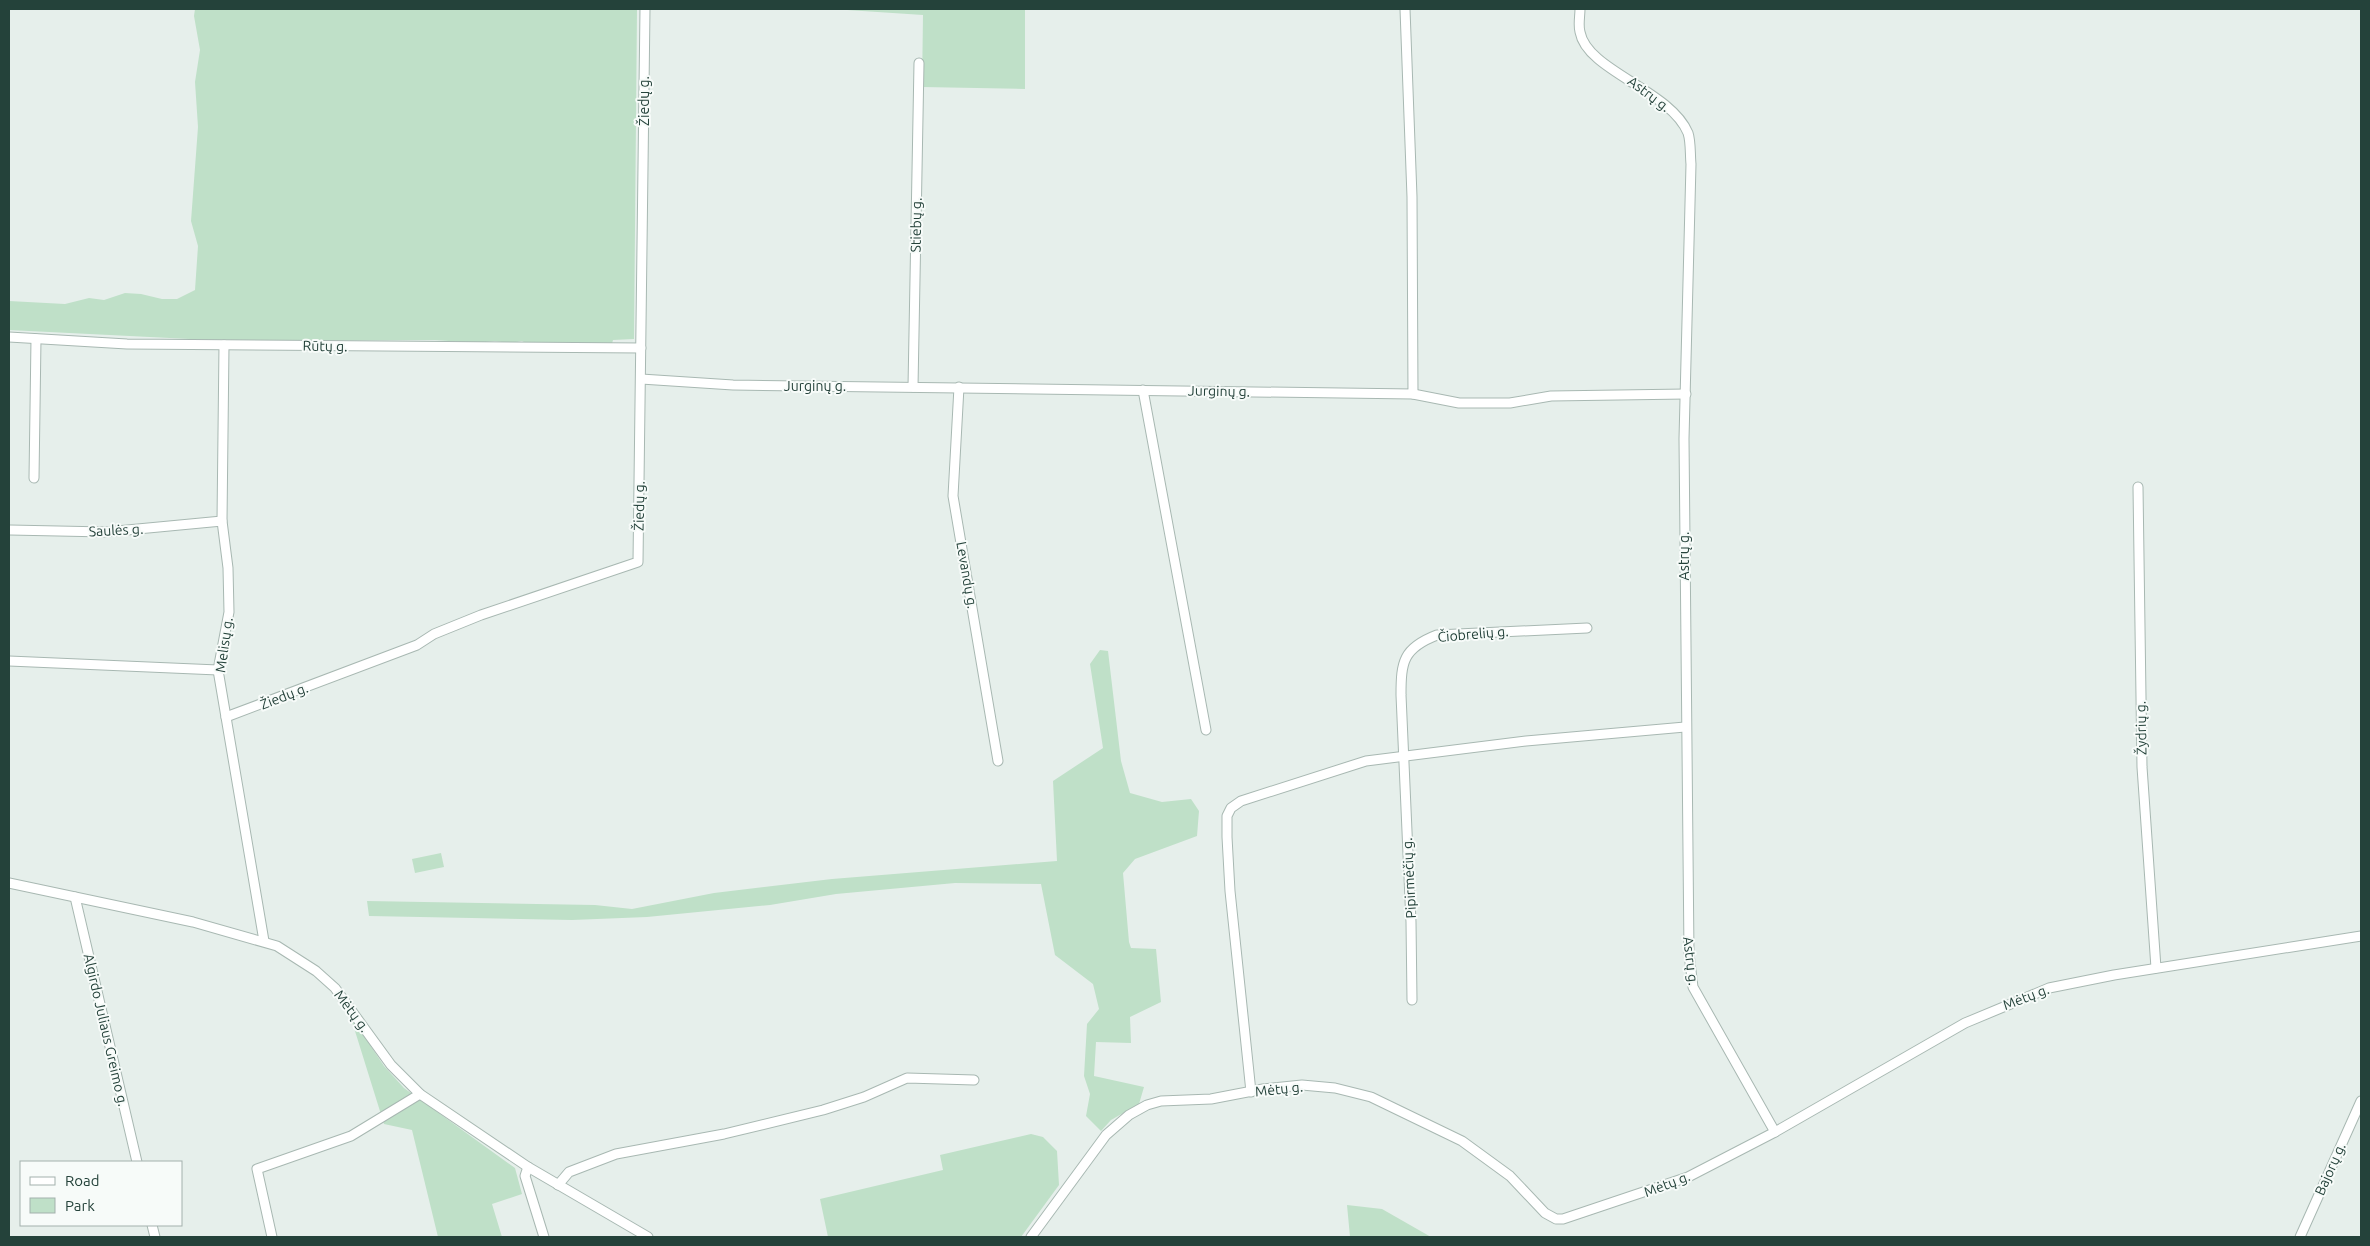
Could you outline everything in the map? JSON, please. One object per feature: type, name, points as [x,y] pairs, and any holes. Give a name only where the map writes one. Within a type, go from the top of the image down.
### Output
[{"type":"street","name":"Žiedų g.","points":[[226,717],[417,645],[434,634],[481,615],[638,562],[645,9]]},
{"type":"street","points":[[1405,9],[1412,196],[1413,394]]},
{"type":"street","name":"Astrų g.","points":[[1580,9],[1580,32],[1585,45],[1597,58],[1648,92],[1677,116],[1689,134],[1691,164],[1684,439],[1685,727],[1687,915],[1693,987],[1775,1132]]},
{"type":"street","name":"Stiebų g.","points":[[913,386],[918,63]]},
{"type":"street","name":"Rūtų g.","points":[[9,337],[127,344],[641,348]]},
{"type":"street","points":[[34,478],[36,339]]},
{"type":"street","name":"Melisų g.","points":[[224,345],[222,522],[228,568],[229,612],[218,670],[264,941]]},
{"type":"street","name":"Jurginų g.","points":[[641,379],[733,386],[913,386],[1413,394],[1429,399],[1460,403],[1510,403],[1551,396],[1686,394]]},
{"type":"street","name":"Levandų g.","points":[[959,387],[953,496],[998,761]]},
{"type":"street","points":[[1143,390],[1206,730]]},
{"type":"street","name":"Žydrių g.","points":[[2138,487],[2142,767],[2156,968]]},
{"type":"street","name":"Saulės g.","points":[[10,530],[106,532],[222,522]]},
{"type":"street","name":"Čiobrelių g.","points":[[1403,756],[1401,668],[1405,658],[1419,643],[1437,635],[1587,628]]},
{"type":"street","points":[[9,661],[218,670]]},
{"type":"street","points":[[1251,1092],[1230,892],[1227,816],[1231,808],[1241,801],[1366,762],[1526,741],[1685,727]]},
{"type":"street","name":"Pipirmėčių g.","points":[[1403,756],[1411,922],[1412,1000]]},
{"type":"street","name":"Mėtų g.","points":[[9,883],[193,922],[264,941],[297,957],[335,988],[391,1065],[420,1094],[528,1167],[648,1237]]},
{"type":"street","name":"Algirdo Juliaus Greimo g.","points":[[75,897],[137,1161]]},
{"type":"street","name":"Mėtų g.","points":[[1031,1237],[1106,1135],[1129,1115],[1147,1105],[1161,1101],[1211,1099],[1302,1085],[1335,1088],[1371,1097],[1462,1141],[1510,1176],[1545,1213],[1556,1219],[1563,1219],[1688,1177],[1775,1132],[1940,1036],[2008,1003],[2049,988],[2156,968],[2361,936]]},
{"type":"street","points":[[558,1185],[569,1172],[616,1154],[724,1134],[824,1110],[864,1097],[907,1078],[974,1080]]},
{"type":"street","points":[[272,1237],[257,1169],[351,1136],[420,1094]]},
{"type":"street","name":"Bajorų g.","points":[[2300,1237],[2361,1101]]},
{"type":"street","points":[[528,1167],[525,1176],[544,1237]]},
{"type":"green space","points":[[195,9],[637,9],[634,339],[613,340],[611,347],[528,344],[522,341],[511,343],[495,341],[476,343],[435,340],[230,341],[9,330],[9,301],[65,304],[89,298],[104,300],[125,293],[141,294],[162,299],[177,299],[195,290],[198,246],[191,221],[198,127],[195,82],[200,50],[194,16]]},
{"type":"green space","points":[[832,9],[1025,9],[1025,89],[922,87],[923,15]]},
{"type":"green space","points":[[1100,650],[1108,651],[1121,761],[1130,793],[1162,802],[1191,799],[1199,811],[1197,836],[1135,859],[1123,873],[1129,942],[1131,948],[1156,949],[1161,1002],[1130,1017],[1131,1043],[1096,1042],[1094,1076],[1144,1087],[1139,1104],[1111,1120],[1101,1131],[1086,1116],[1090,1094],[1084,1076],[1087,1024],[1099,1009],[1093,984],[1055,955],[1041,884],[955,883],[836,894],[770,905],[647,917],[572,920],[369,916],[367,901],[595,905],[632,909],[714,893],[832,879],[1057,861],[1053,781],[1103,748],[1090,664]]},
{"type":"green space","points":[[441,853],[444,867],[415,873],[412,859]]},
{"type":"green space","points":[[350,1015],[384,1066],[404,1088],[515,1168],[522,1194],[492,1204],[502,1237],[438,1237],[412,1130],[384,1124]]},
{"type":"green space","points":[[1031,1134],[1043,1137],[1057,1151],[1059,1185],[1021,1237],[828,1237],[820,1199],[943,1170],[940,1155]]},
{"type":"green space","points":[[1347,1205],[1382,1209],[1431,1237],[1350,1237]]}]
